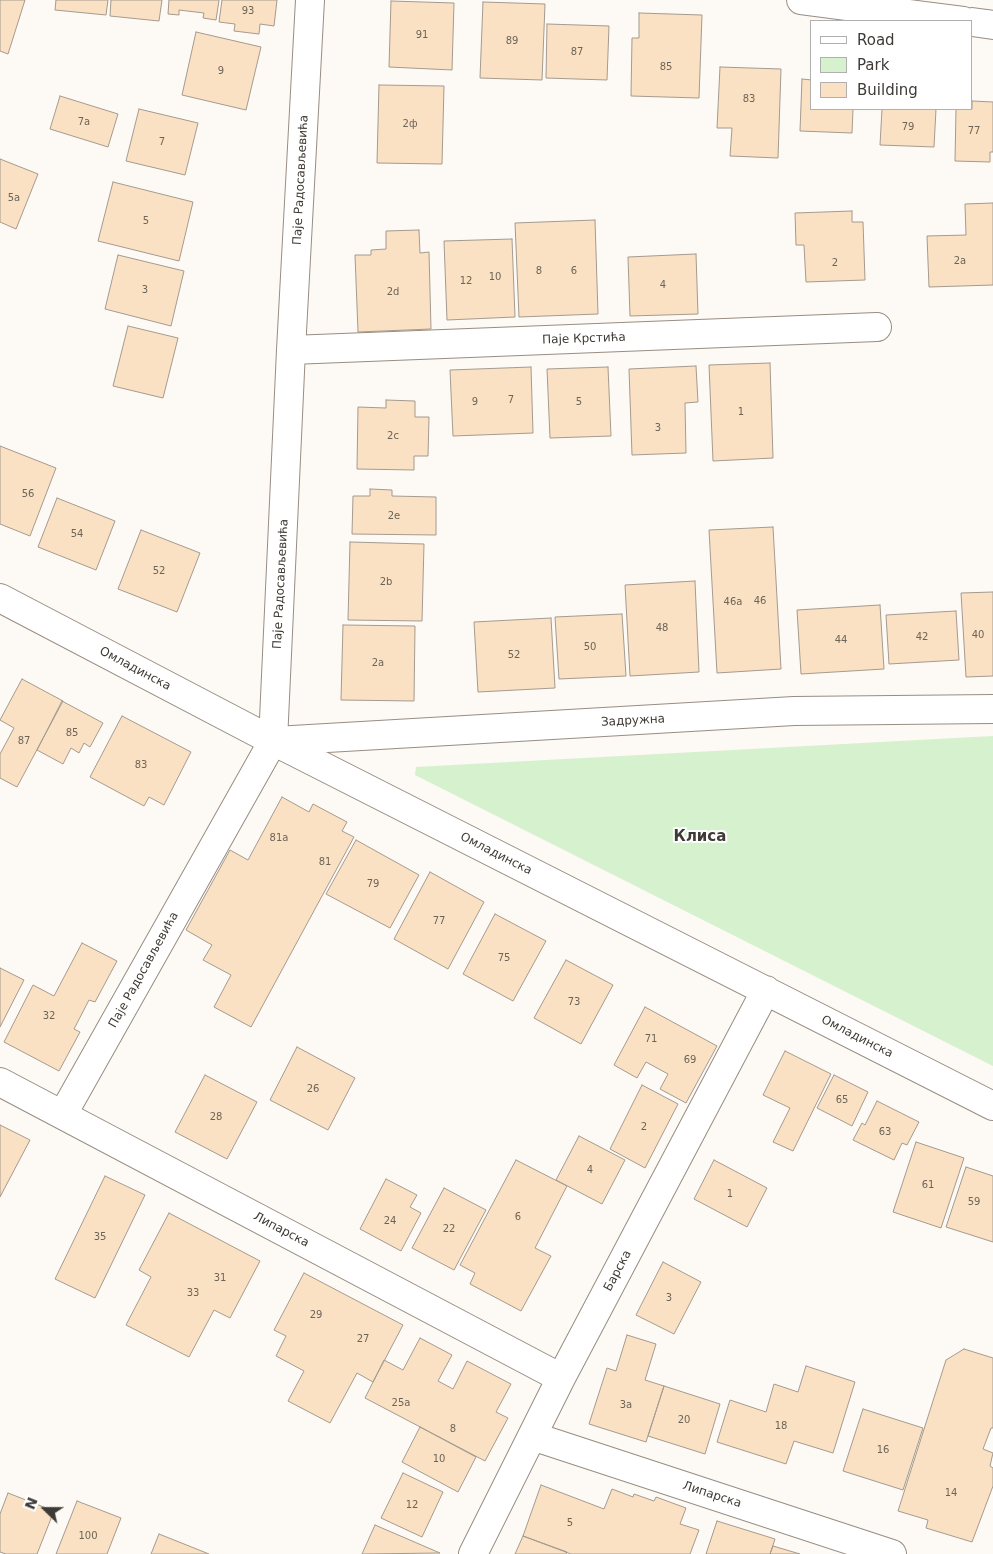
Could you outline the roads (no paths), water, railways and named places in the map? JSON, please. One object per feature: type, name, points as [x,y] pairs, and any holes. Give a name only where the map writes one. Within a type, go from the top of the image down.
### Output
[{"type":"street","name":"Паје Радосављевића","points":[[63,1114],[274,741],[310,0]]},
{"type":"street","points":[[801,0],[955,20]]},
{"type":"street","points":[[973,22],[993,25]]},
{"type":"street","name":"Паје Крстића","points":[[292,350],[877,327]]},
{"type":"street","name":"Омладинска","points":[[0,598],[274,741],[993,1106]]},
{"type":"street","name":"Задружна","points":[[274,741],[794,711],[993,709]]},
{"type":"street","name":"Барска","points":[[474,1554],[561,1378],[766,990]]},
{"type":"street","name":"Липарска","points":[[0,1082],[561,1378]]},
{"type":"street","name":"Липарска","points":[[532,1436],[892,1554]]},
{"type":"district","name":"Клиса","points":[[700,837]]}]
